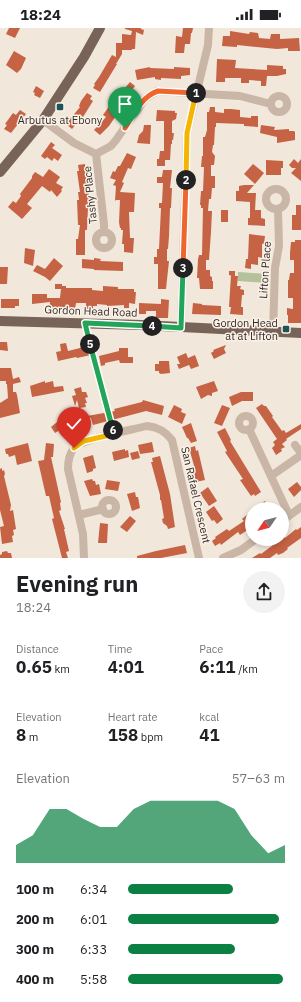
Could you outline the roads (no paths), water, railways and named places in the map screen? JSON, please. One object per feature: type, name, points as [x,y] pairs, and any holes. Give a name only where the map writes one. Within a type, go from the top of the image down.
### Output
[{"type":"main road","points":[[0,172],[43,120],[84,57],[100,28]]},
{"type":"main road","name":"Gordon Head Road","points":[[0,321],[141,325],[301,333]]},
{"type":"street","points":[[181,328],[187,133],[208,46],[209,28]]},
{"type":"street","points":[[43,120],[74,143],[96,154],[111,146],[145,99],[158,91],[240,96],[271,104]]},
{"type":"street","name":"Tashy Place","points":[[96,154],[104,232]]},
{"type":"street","name":"Lifton Place","points":[[273,332],[275,268],[279,246],[278,209]]},
{"type":"street","name":"San Rafael Crescent","points":[[84,558],[83,534],[68,469],[68,461],[71,453],[78,444],[84,441],[147,426],[161,429],[168,435],[174,447],[199,558]]},
{"type":"street","points":[[249,429],[283,502]]},
{"type":"street","points":[[271,476],[301,454],[295,445]]},
{"type":"street","points":[[289,516],[301,507]]},
{"type":"street","points":[[79,515],[103,509]]},
{"type":"street","points":[[223,558],[246,546]]},
{"type":"place","name":"Arbutus at Ebony","points":[[60,107]]},
{"type":"place","name":"Gordon Head at at Lifton","points":[[286,329]]}]
